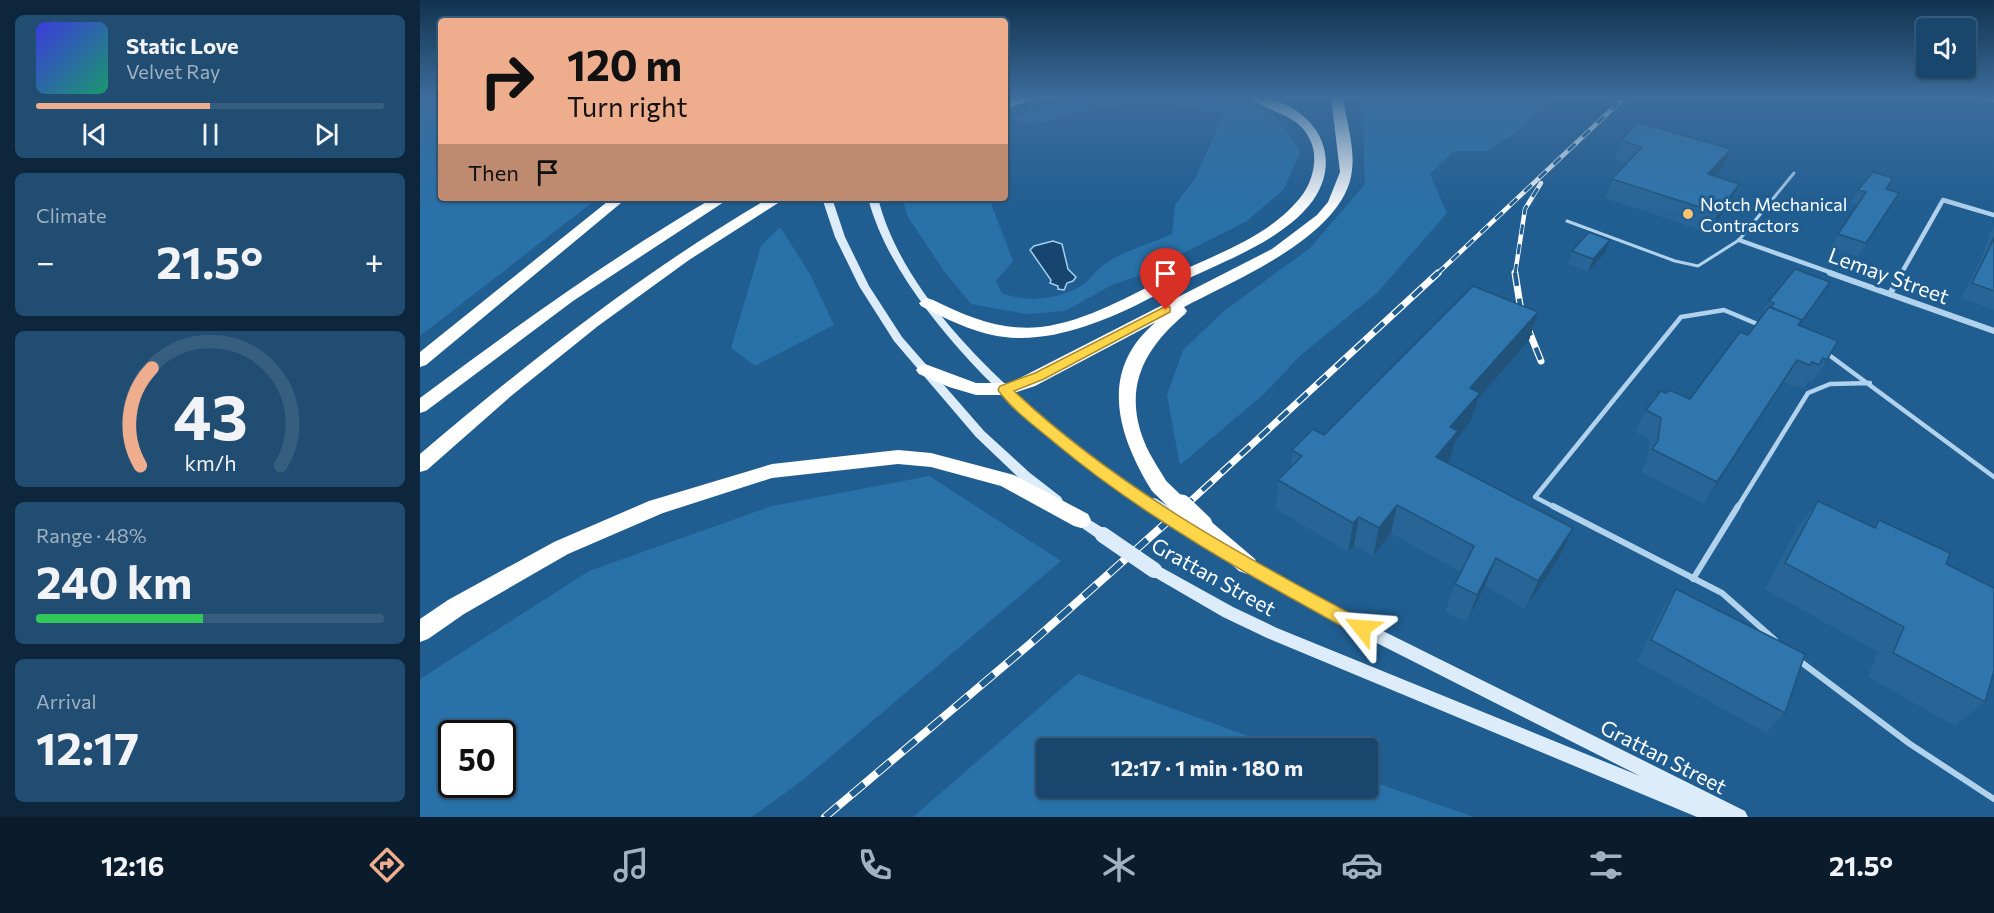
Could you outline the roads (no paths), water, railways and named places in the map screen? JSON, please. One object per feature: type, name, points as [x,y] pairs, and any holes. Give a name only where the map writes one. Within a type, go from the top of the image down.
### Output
[{"type":"highway","points":[[927,303],[968,323],[1020,333],[1051,331],[1074,326],[1104,313],[1268,232],[1292,213],[1314,188],[1320,170],[1321,154],[1313,135]]},
{"type":"highway","points":[[925,370],[954,385],[1005,390],[1040,376],[1225,280],[1296,240],[1322,218],[1334,203],[1343,184],[1346,160],[1342,135]]},
{"type":"highway","points":[[420,361],[616,201]]},
{"type":"highway","points":[[420,407],[582,288],[673,227],[718,201]]},
{"type":"highway","points":[[420,465],[527,375],[648,282],[705,243],[774,201]]},
{"type":"highway","points":[[1225,280],[1175,314],[1156,330],[1134,364],[1128,378],[1126,394],[1131,434],[1138,453],[1159,486],[1197,529],[1247,565]]},
{"type":"highway","points":[[420,632],[500,581],[570,544],[656,507],[772,471],[897,457],[931,460],[1007,480],[1081,520]]},
{"type":"main road","name":"Grattan Street","points":[[827,201],[840,237],[864,286],[898,339],[980,434],[1025,476],[1102,536],[1154,570],[1228,612],[1272,633],[1718,817]]},
{"type":"main road","name":"Grattan Street","points":[[874,201],[897,261],[949,332],[1005,390],[1035,419],[1081,456],[1143,500],[1197,529]]},
{"type":"main road","name":"Grattan Street","points":[[1247,565],[1362,628],[1739,817]]},
{"type":"street","points":[[1891,292],[1943,200],[1994,215]]},
{"type":"street","name":"Lemay Street","points":[[1739,240],[1891,292],[1994,331]]},
{"type":"lane","points":[[1567,221],[1675,261],[1698,266],[1739,240],[1794,173]]},
{"type":"lane","points":[[1765,327],[1724,310],[1681,317],[1535,498],[1722,593],[1780,645]]},
{"type":"lane","points":[[1816,348],[1827,352],[1870,383],[1994,477]]},
{"type":"lane","points":[[1693,579],[1808,393],[1830,384],[1870,383]]},
{"type":"lane","points":[[1789,652],[1910,744],[1994,799]]},
{"type":"railway","points":[[1437,274],[1585,135]]},
{"type":"railway","points":[[1515,273],[1525,209],[1541,183]]},
{"type":"railway","points":[[1183,508],[1438,273]]},
{"type":"railway","points":[[1515,273],[1521,311],[1541,361]]},
{"type":"railway","points":[[825,817],[1031,643],[1185,506]]},
{"type":"place","name":"Notch Mechanical Contractors","points":[[1688,214]]}]
